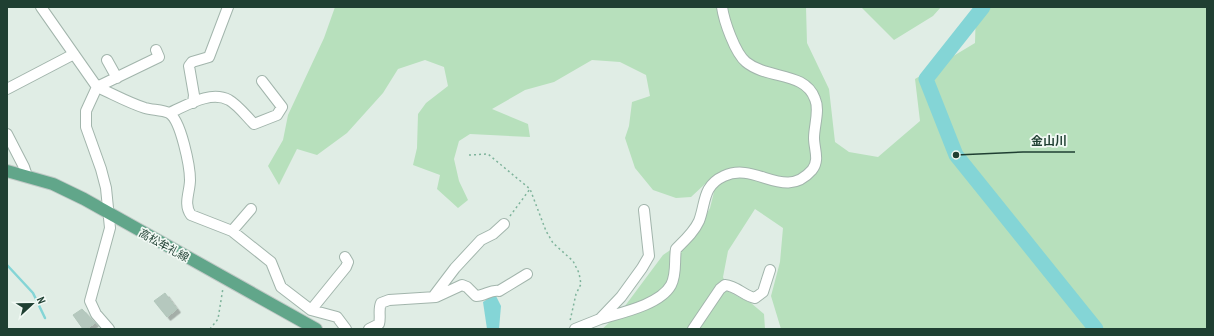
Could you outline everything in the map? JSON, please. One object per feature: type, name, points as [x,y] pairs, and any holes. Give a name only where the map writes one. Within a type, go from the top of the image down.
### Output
[{"type":"main road","name":"高松牟礼線","points":[[7,171],[53,184],[84,199],[110,215],[316,329]]},
{"type":"street","points":[[41,7],[97,87],[144,108],[169,113],[193,103],[217,96],[230,100],[254,124],[276,115],[282,107],[262,81]]},
{"type":"street","points":[[193,103],[194,95],[189,66],[192,62],[209,57],[228,7]]},
{"type":"street","points":[[573,326],[652,302],[671,286],[675,271],[676,248],[691,234],[698,221],[704,196],[712,185],[723,176],[736,171],[761,176],[779,183],[794,182],[813,169],[816,160],[814,138],[816,100],[813,94],[802,81],[778,76],[753,66],[745,61],[733,41],[722,7]]},
{"type":"street","points":[[109,329],[96,314],[90,301],[92,289],[105,251],[110,228],[110,215],[101,169],[86,128],[86,111],[97,87],[159,57],[156,50]]},
{"type":"street","points":[[7,89],[74,54]]},
{"type":"street","points":[[107,60],[117,78]]},
{"type":"street","points":[[169,113],[177,126],[188,160],[190,178],[187,202],[188,210],[197,218],[232,231],[271,262],[281,287],[311,310],[337,317],[346,329]]},
{"type":"street","points":[[7,134],[27,176]]},
{"type":"street","points":[[232,231],[251,210]]},
{"type":"street","points":[[600,319],[621,297],[649,256],[644,210]]},
{"type":"street","points":[[433,297],[469,252],[481,240],[493,234],[504,224]]},
{"type":"street","points":[[311,310],[346,267],[348,262],[345,257]]},
{"type":"street","points":[[693,329],[725,285],[733,286],[749,297],[755,298],[763,292],[770,270]]},
{"type":"street","points":[[369,329],[379,324],[379,307],[381,302],[389,300],[433,297],[462,285],[467,287],[476,296],[482,296],[495,290],[499,291],[527,274]]},
{"type":"path","points":[[469,155],[488,154],[530,189],[546,231],[553,243],[573,261],[579,273],[581,284],[576,294],[573,326]]},
{"type":"path","points":[[504,224],[530,189]]},
{"type":"path","points":[[210,329],[218,319],[225,278]]},
{"type":"green space","points":[[335,7],[806,7],[807,43],[829,89],[835,142],[849,152],[878,157],[920,121],[915,79],[975,43],[976,7],[1207,7],[1207,329],[781,329],[771,296],[780,262],[783,228],[755,209],[728,251],[723,277],[729,292],[751,303],[764,314],[765,329],[602,329],[619,314],[663,255],[697,232],[710,208],[715,188],[705,184],[691,197],[676,198],[653,190],[635,168],[625,138],[629,126],[632,102],[650,96],[646,75],[620,62],[592,60],[554,82],[525,90],[492,109],[528,124],[530,137],[470,134],[459,141],[454,159],[459,181],[468,200],[458,208],[437,189],[440,175],[413,165],[417,148],[418,114],[426,103],[448,86],[444,67],[425,60],[398,69],[383,93],[347,133],[317,155],[297,149],[279,185],[268,166],[283,140],[288,115],[324,38]]},
{"type":"green space","points":[[861,7],[941,7],[933,16],[894,40]]},
{"type":"water","points":[[495,294],[501,306],[499,329],[487,329],[483,302]]},
{"type":"building","points":[[165,293],[177,309],[167,317],[154,301]]},
{"type":"building","points":[[82,309],[95,323],[86,329],[83,329],[73,315]]},
{"type":"waterway","points":[[983,7],[926,79],[956,155],[1096,329]]},
{"type":"waterway","points":[[7,265],[33,293],[45,318]]},
{"type":"place","name":"金山川","points":[[956,155]]}]
